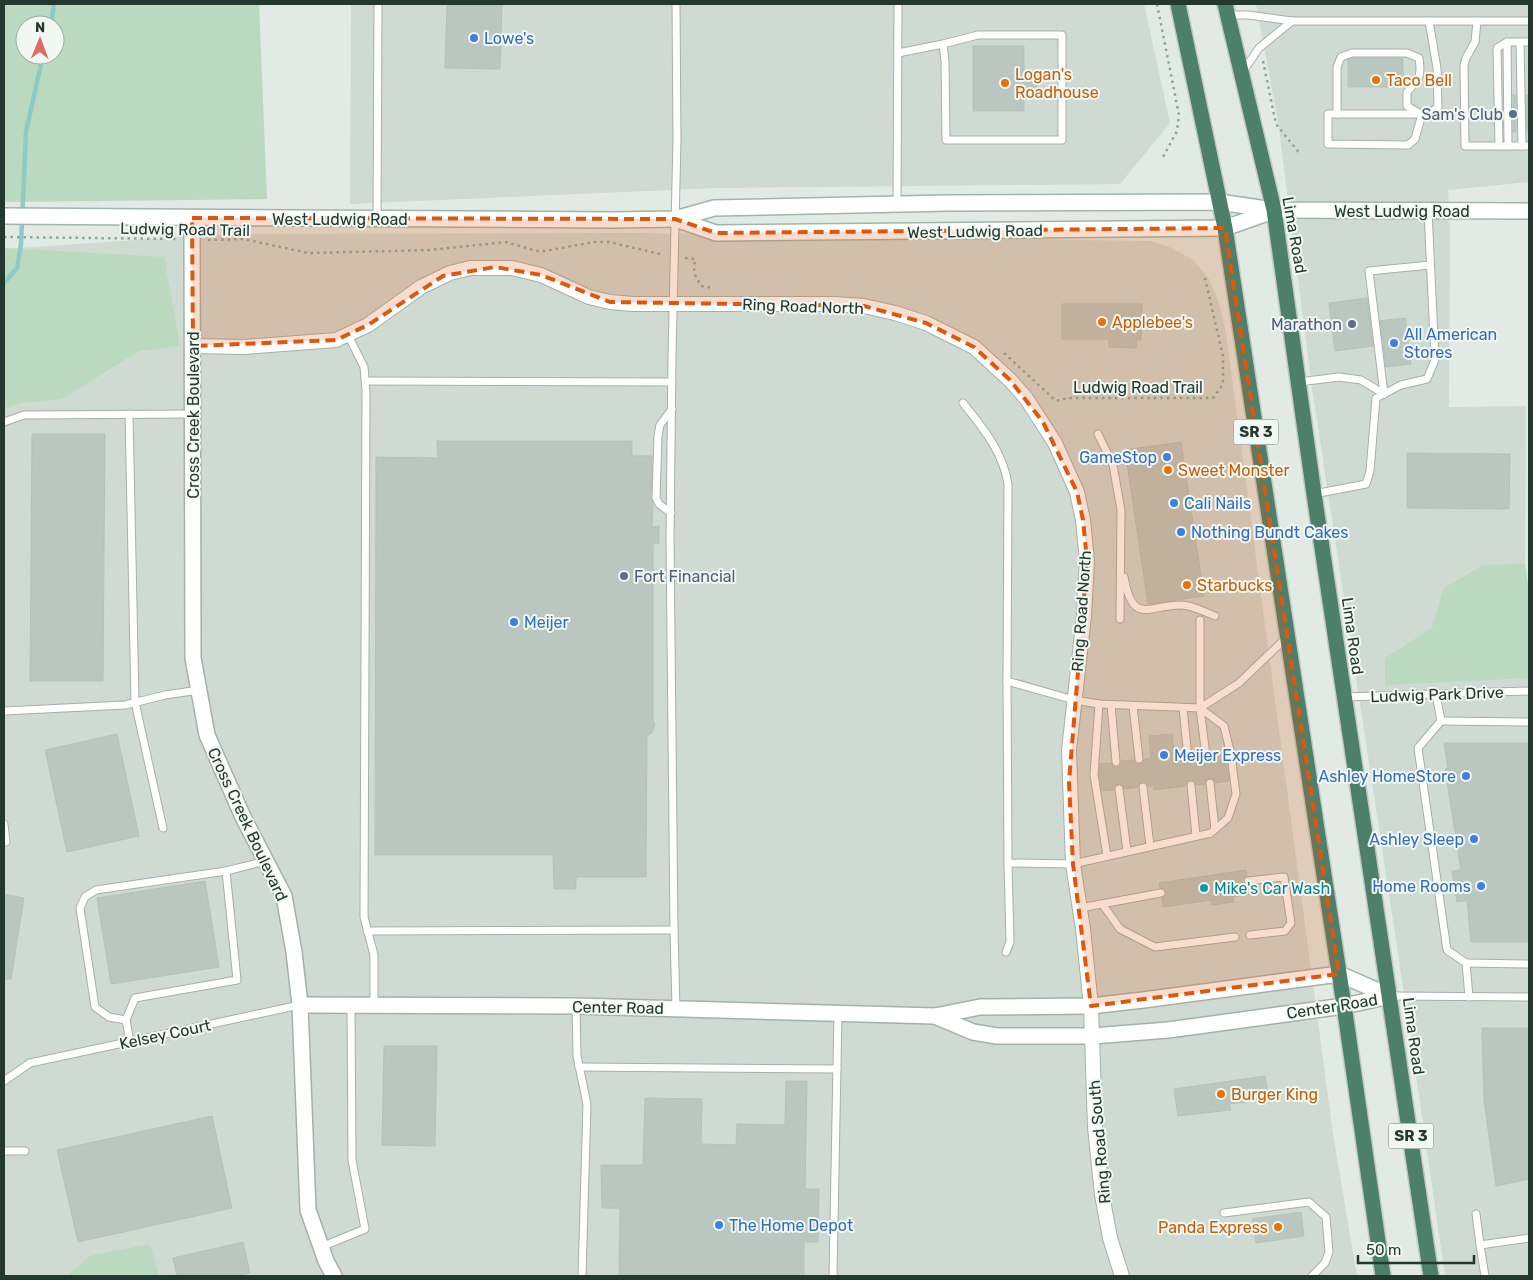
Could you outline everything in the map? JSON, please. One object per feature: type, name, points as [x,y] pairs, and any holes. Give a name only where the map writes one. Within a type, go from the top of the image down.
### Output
[{"type":"highway","name":"SR 3","points":[[1178,4],[1218,202],[1225,228],[1344,1006],[1383,1276]]},
{"type":"highway","name":"Lima Road","points":[[1227,10],[1274,210],[1314,494],[1431,1276]]},
{"type":"street","name":"West Ludwig Road","points":[[4,216],[377,219],[676,218],[714,208],[897,204],[1218,202],[1274,210],[1529,210]]},
{"type":"street","name":"West Ludwig Road","points":[[676,218],[716,233],[1225,228],[1274,210]]},
{"type":"street","name":"Cross Creek Boulevard","points":[[192,218],[193,658],[207,735],[243,817],[284,896],[294,952],[300,1005],[308,1210],[334,1276]]},
{"type":"street","name":"Ring Road North","points":[[193,346],[244,347],[336,340],[368,325],[421,287],[450,273],[470,268],[495,267],[541,275],[589,297],[610,302],[633,304],[834,304],[864,306],[926,323],[974,347],[1010,380],[1026,398],[1055,443],[1077,492],[1083,520],[1087,561],[1084,616],[1069,750],[1073,864],[1091,1006]]},
{"type":"street","name":"Center Road","points":[[300,1005],[576,1006],[935,1016],[980,1008],[1091,1006],[1339,974],[1390,996]]},
{"type":"street","name":"Center Road","points":[[935,1016],[973,1032],[997,1036],[1093,1036],[1168,1030],[1344,1006],[1390,996]]},
{"type":"street","name":"Ring Road South","points":[[1091,1006],[1095,1127],[1102,1195],[1110,1238],[1122,1276]]},
{"type":"lane","points":[[377,219],[378,4]]},
{"type":"lane","points":[[676,4],[678,139],[673,304],[671,513],[676,1009]]},
{"type":"lane","points":[[897,204],[898,4]]},
{"type":"lane","points":[[1227,10],[1248,15],[1292,20],[1529,21]]},
{"type":"lane","points":[[1242,73],[1259,48],[1292,20]]},
{"type":"lane","points":[[1422,114],[1415,139],[1408,145],[1328,144],[1328,114],[1422,114],[1431,112],[1438,107],[1437,68],[1429,21]]},
{"type":"lane","points":[[1477,21],[1474,42],[1464,66],[1464,146],[1525,146],[1520,42]]},
{"type":"lane","points":[[898,53],[978,35],[1062,35],[1062,140],[946,140],[943,44]]},
{"type":"lane","points":[[1499,146],[1497,48],[1507,42],[1529,42]]},
{"type":"lane","points":[[1507,42],[1508,146]]},
{"type":"lane","points":[[1337,114],[1337,67],[1341,57],[1352,53],[1407,53],[1419,58],[1421,71],[1419,79],[1407,92],[1407,106],[1422,114]]},
{"type":"lane","points":[[1314,494],[1366,484],[1370,471],[1376,398],[1401,385],[1427,379],[1435,360],[1428,211]]},
{"type":"lane","points":[[1384,394],[1368,271],[1430,265]]},
{"type":"lane","points":[[348,335],[364,367],[366,381],[364,917],[374,955],[374,1005]]},
{"type":"lane","points":[[1298,382],[1339,377],[1361,380],[1384,394]]},
{"type":"lane","points":[[366,381],[672,382]]},
{"type":"lane","points":[[963,403],[997,450],[1006,470],[1008,484],[1007,681],[1010,942],[1006,952]]},
{"type":"lane","points":[[671,513],[659,504],[656,498],[660,425],[672,410]]},
{"type":"lane","points":[[129,414],[135,702],[163,828]]},
{"type":"lane","points":[[4,422],[24,415],[193,414]]},
{"type":"lane","points":[[1098,434],[1113,465],[1121,510],[1120,619]]},
{"type":"lane","points":[[1122,562],[1130,600],[1139,609],[1146,610],[1183,604],[1215,616]]},
{"type":"lane","points":[[1200,620],[1200,708],[1206,756]]},
{"type":"lane","points":[[1007,681],[1074,700],[1099,704],[1200,708],[1239,683],[1287,637]]},
{"type":"lane","points":[[4,711],[125,705],[166,695],[199,690]]},
{"type":"lane","name":"Ludwig Park Drive","points":[[1344,697],[1529,691]]},
{"type":"lane","points":[[1436,694],[1441,721]]},
{"type":"lane","points":[[1099,704],[1094,775],[1107,856]]},
{"type":"lane","points":[[1111,705],[1116,762]]},
{"type":"lane","points":[[1133,706],[1139,759]]},
{"type":"lane","points":[[1183,708],[1188,758]]},
{"type":"lane","points":[[1008,863],[1073,864],[1211,833],[1228,818],[1236,794],[1231,755],[1224,726],[1200,708]]},
{"type":"lane","points":[[1441,721],[1529,722]]},
{"type":"lane","points":[[1441,721],[1418,748],[1447,950],[1466,963],[1529,964]]},
{"type":"lane","points":[[1210,783],[1215,829]]},
{"type":"lane","points":[[1191,785],[1196,836]]},
{"type":"lane","points":[[1143,787],[1150,846]]},
{"type":"lane","points":[[1119,789],[1127,852]]},
{"type":"lane","points":[[4,824],[6,842]]},
{"type":"lane","points":[[126,1020],[109,1017],[95,1007],[80,908],[85,897],[96,890],[226,871],[266,861]]},
{"type":"lane","points":[[130,1042],[126,1020],[135,998],[237,980],[226,871]]},
{"type":"lane","points":[[1248,881],[1284,877],[1291,923],[1285,931],[1250,936]]},
{"type":"lane","points":[[1080,908],[1161,893]]},
{"type":"lane","points":[[1102,905],[1120,929],[1155,947],[1234,937]]},
{"type":"lane","points":[[367,931],[674,930]]},
{"type":"lane","points":[[1466,963],[1469,997]]},
{"type":"lane","points":[[1390,996],[1529,997]]},
{"type":"lane","name":"Kelsey Court","points":[[4,1081],[30,1064],[300,1005]]},
{"type":"lane","points":[[321,1247],[364,1229],[352,1160],[351,1005]]},
{"type":"lane","points":[[576,1006],[577,1056],[587,1104],[582,1276]]},
{"type":"lane","points":[[833,1276],[838,1012]]},
{"type":"lane","points":[[579,1067],[837,1069]]},
{"type":"lane","points":[[4,1151],[25,1151]]},
{"type":"lane","points":[[1224,1213],[1309,1202],[1326,1217],[1329,1252],[1325,1263],[1312,1276]]},
{"type":"lane","points":[[1476,1214],[1484,1276]]},
{"type":"lane","points":[[1480,1245],[1529,1238]]},
{"type":"path","points":[[1157,4],[1179,115],[1177,131],[1163,157]]},
{"type":"path","points":[[1262,59],[1276,124],[1300,154]]},
{"type":"path","name":"Ludwig Road Trail","points":[[4,237],[244,239],[308,253],[430,250],[506,242],[536,251],[545,251],[594,242],[609,242],[661,255]]},
{"type":"path","name":"Ludwig Road Trail","points":[[1019,366],[1056,401],[1069,398],[1213,398],[1223,384],[1223,356],[1204,274]]},
{"type":"highlighted area","points":[[192,218],[675,219],[716,233],[1225,228],[1339,974],[1091,1006],[1073,864],[1069,782],[1087,561],[1083,520],[1077,492],[1043,422],[1010,380],[974,347],[926,323],[864,306],[610,302],[541,275],[495,267],[443,276],[368,325],[336,340],[193,346]]},
{"type":"shaded area","points":[[351,4],[1144,4],[1170,123],[1120,184],[717,188],[350,204]]},
{"type":"shaded area","points":[[1256,4],[1529,4],[1529,182],[1448,190],[1450,233],[1449,407],[1526,406],[1525,564],[1529,593],[1529,1276],[1445,1276],[1311,381],[1278,121]]},
{"type":"shaded area","points":[[642,233],[1151,241],[1172,248],[1193,260],[1209,279],[1219,303],[1226,333],[1333,1134],[1357,1276],[4,1276],[4,249],[224,234]]},
{"type":"green space","points":[[4,4],[259,4],[267,199],[4,202]]},
{"type":"green space","points":[[4,248],[164,257],[180,346],[139,351],[62,399],[21,403],[4,408]]},
{"type":"green space","points":[[1525,564],[1529,593],[1529,678],[1385,685],[1385,658],[1432,628],[1444,588],[1483,565]]},
{"type":"green space","points":[[150,1244],[159,1276],[68,1276],[89,1256]]},
{"type":"building","name":"Lowe's","points":[[447,4],[502,4],[500,69],[445,68]]},
{"type":"building","name":"Logan's Roadhouse","points":[[973,46],[1024,46],[1024,75],[1037,75],[1037,91],[1024,91],[1024,111],[973,111]]},
{"type":"building","name":"Taco Bell","points":[[1353,58],[1403,58],[1403,87],[1348,87],[1348,60]]},
{"type":"building","points":[[1513,95],[1516,95],[1516,132],[1513,132]]},
{"type":"building","points":[[1526,95],[1529,95],[1529,132],[1527,132]]},
{"type":"building","name":"Marathon","points":[[1367,298],[1373,346],[1335,351],[1329,303]]},
{"type":"building","name":"Applebee's","points":[[1062,304],[1142,304],[1141,340],[1136,340],[1137,348],[1109,347],[1109,339],[1062,339]]},
{"type":"building","name":"All American Stores","points":[[1405,318],[1411,364],[1386,367],[1380,321]]},
{"type":"building","points":[[32,434],[105,434],[103,681],[30,681]]},
{"type":"building","name":"Meijer","points":[[437,441],[632,441],[632,456],[652,456],[652,527],[659,526],[659,543],[653,544],[653,720],[655,725],[652,733],[647,736],[646,877],[576,877],[576,889],[554,889],[553,855],[375,855],[376,457],[438,458]]},
{"type":"building","points":[[1181,442],[1204,596],[1148,604],[1125,450]]},
{"type":"building","points":[[1407,453],[1510,454],[1509,509],[1407,508]]},
{"type":"building","points":[[117,734],[139,836],[67,852],[45,750]]},
{"type":"building","points":[[1172,734],[1175,759],[1183,758],[1185,763],[1193,761],[1193,757],[1201,756],[1202,760],[1206,761],[1210,760],[1211,755],[1225,754],[1229,781],[1215,783],[1210,778],[1207,779],[1205,784],[1196,785],[1194,780],[1190,780],[1186,782],[1186,786],[1154,790],[1154,786],[1148,786],[1147,783],[1143,782],[1139,783],[1138,787],[1124,789],[1123,785],[1119,784],[1115,785],[1114,790],[1102,791],[1099,773],[1100,764],[1111,763],[1113,767],[1117,767],[1121,765],[1121,761],[1134,760],[1136,764],[1142,764],[1144,759],[1151,758],[1149,736]]},
{"type":"building","points":[[1444,743],[1529,743],[1529,942],[1471,942],[1467,900],[1457,902],[1452,871],[1461,870],[1445,769],[1448,768]]},
{"type":"building","name":"Mike's Car Wash","points":[[1246,870],[1247,876],[1243,878],[1243,882],[1245,886],[1248,886],[1250,894],[1233,897],[1234,902],[1212,905],[1212,900],[1163,907],[1162,898],[1165,897],[1166,893],[1165,889],[1160,888],[1159,883]]},
{"type":"building","points":[[205,881],[219,967],[111,984],[97,898]]},
{"type":"building","points":[[4,894],[24,898],[11,979],[4,979]]},
{"type":"building","points":[[1482,1028],[1529,1028],[1529,1179],[1496,1186],[1484,1100]]},
{"type":"building","points":[[384,1046],[437,1046],[435,1146],[382,1145]]},
{"type":"building","name":"Burger King","points":[[1265,1076],[1269,1099],[1229,1104],[1231,1110],[1178,1116],[1174,1089]]},
{"type":"building","name":"The Home Depot","points":[[786,1081],[807,1081],[805,1189],[819,1189],[818,1242],[804,1242],[804,1276],[619,1276],[620,1208],[602,1208],[601,1165],[643,1165],[645,1098],[702,1099],[701,1144],[736,1145],[737,1124],[785,1125]]},
{"type":"building","points":[[212,1116],[232,1208],[78,1242],[57,1150]]},
{"type":"building","name":"Panda Express","points":[[1301,1212],[1304,1236],[1256,1243],[1252,1219]]},
{"type":"building","points":[[243,1242],[250,1273],[236,1276],[177,1276],[173,1258]]},
{"type":"waterway","points":[[52,15],[54,4]]},
{"type":"waterway","points":[[4,283],[17,268],[21,244],[26,132],[41,65]]},
{"type":"place","name":"Lowe's","points":[[474,38]]},
{"type":"place","name":"Taco Bell","points":[[1376,80]]},
{"type":"place","name":"Logan's Roadhouse","points":[[1005,83]]},
{"type":"place","name":"Sam's Club","points":[[1513,114]]},
{"type":"place","name":"Applebee's","points":[[1102,322]]},
{"type":"place","name":"Marathon","points":[[1352,324]]},
{"type":"place","name":"All American Stores","points":[[1394,343]]},
{"type":"place","name":"GameStop","points":[[1167,457]]},
{"type":"place","name":"Sweet Monster","points":[[1168,470]]},
{"type":"place","name":"Cali Nails","points":[[1174,503]]},
{"type":"place","name":"Nothing Bundt Cakes","points":[[1181,532]]},
{"type":"place","name":"Fort Financial","points":[[624,576]]},
{"type":"place","name":"Starbucks","points":[[1187,585]]},
{"type":"place","name":"Meijer","points":[[514,622]]},
{"type":"place","name":"Meijer Express","points":[[1164,755]]},
{"type":"place","name":"Ashley HomeStore","points":[[1466,776]]},
{"type":"place","name":"Ashley Sleep","points":[[1474,839]]},
{"type":"place","name":"Home Rooms","points":[[1481,886]]},
{"type":"place","name":"Mike's Car Wash","points":[[1204,888]]},
{"type":"place","name":"Burger King","points":[[1221,1094]]},
{"type":"place","name":"The Home Depot","points":[[719,1225]]},
{"type":"place","name":"Panda Express","points":[[1278,1227]]}]
